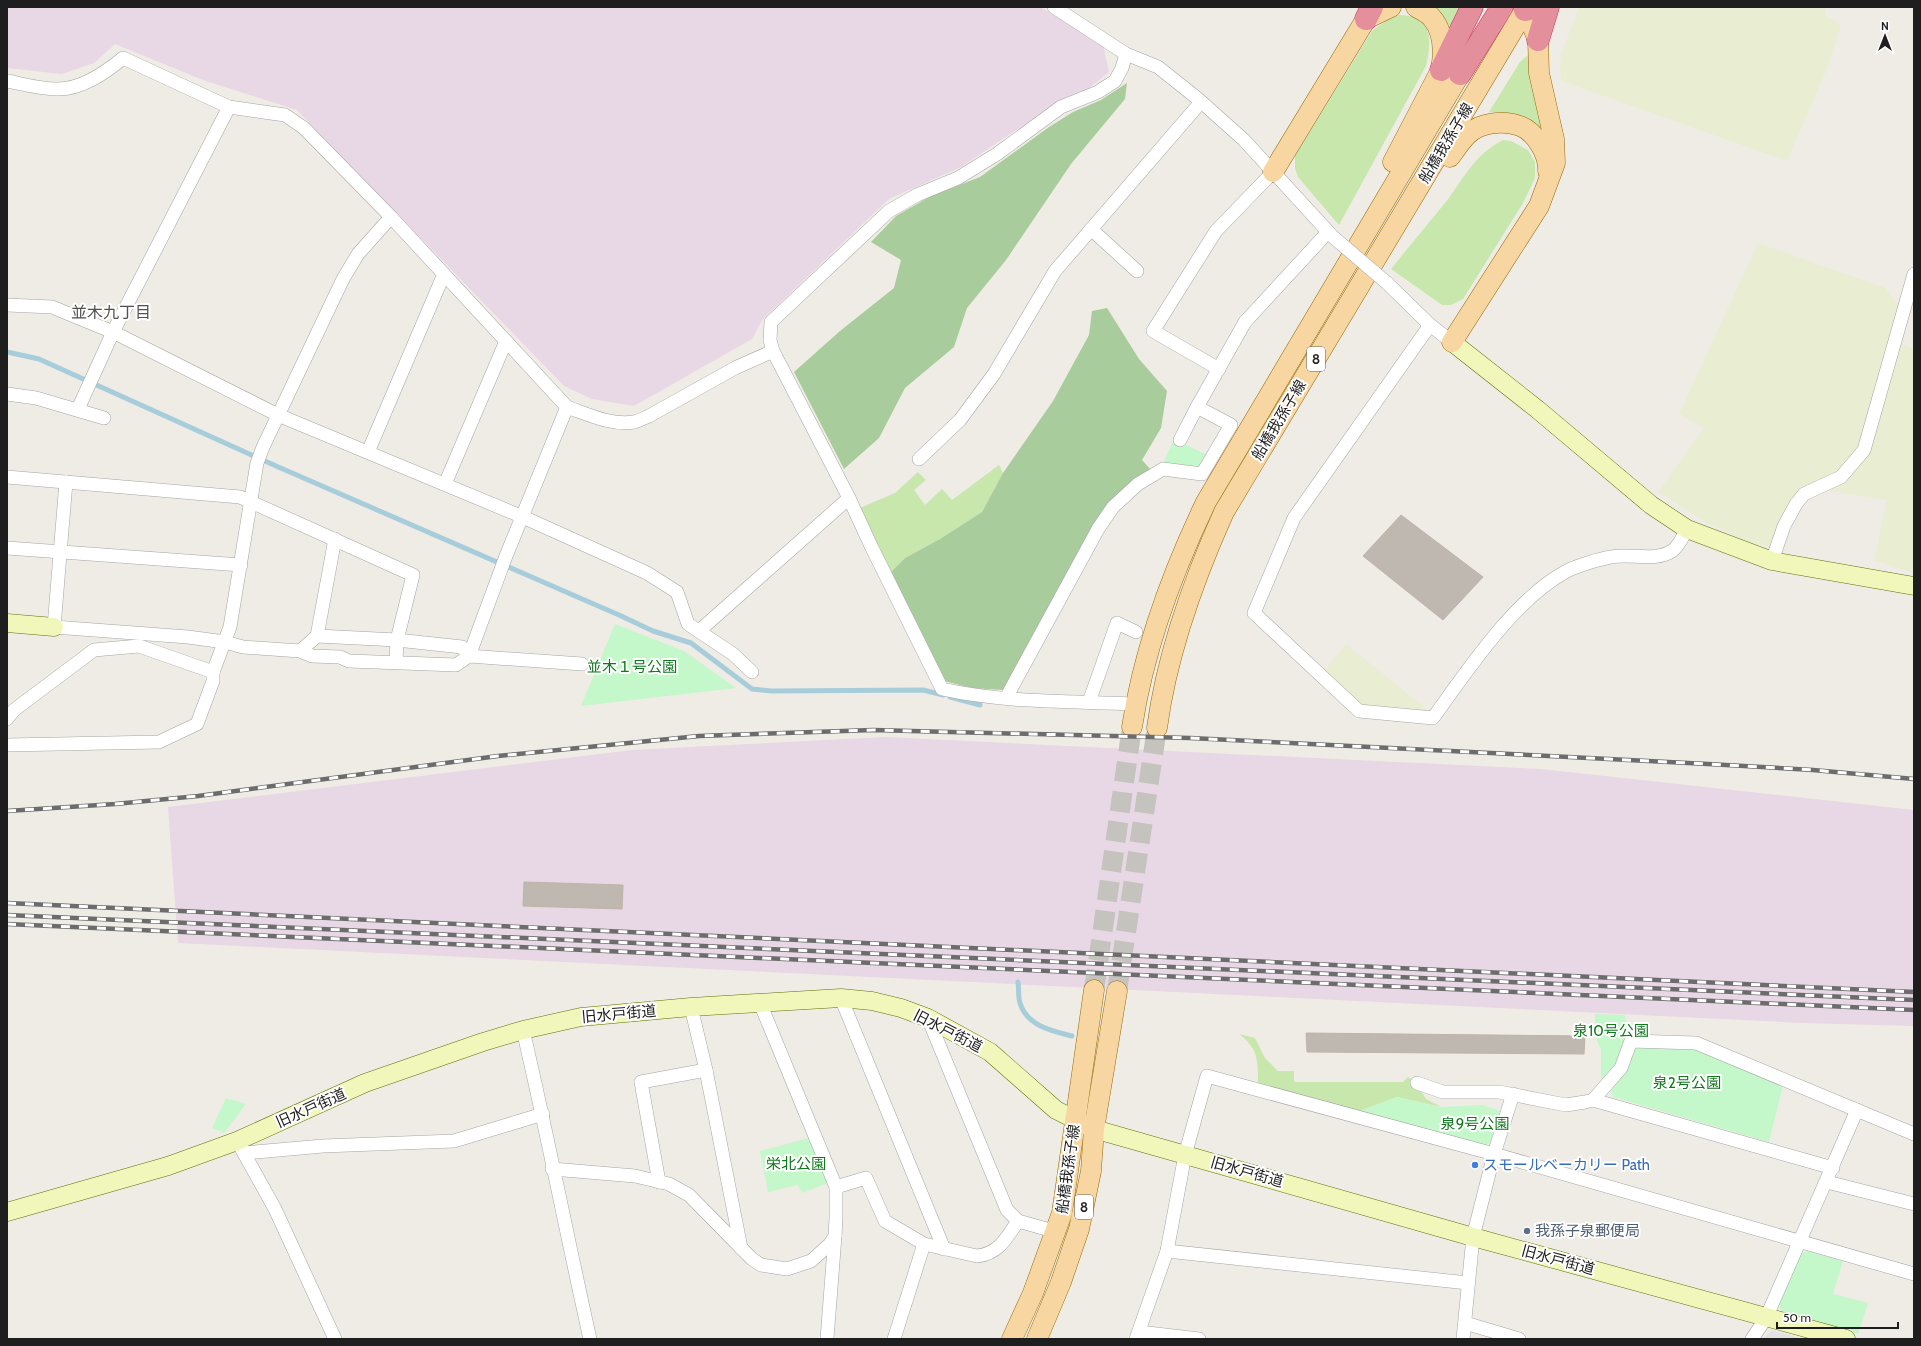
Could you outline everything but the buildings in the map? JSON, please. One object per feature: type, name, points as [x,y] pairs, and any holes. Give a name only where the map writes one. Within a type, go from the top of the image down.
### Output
[{"type":"highway","points":[[1450,72],[1472,7]]},
{"type":"highway","points":[[1450,72],[1502,7]]},
{"type":"highway","points":[[1538,40],[1548,7]]},
{"type":"main road","points":[[1273,172],[1369,13],[1391,7]]},
{"type":"main road","points":[[1416,7],[1432,17],[1438,29],[1450,72]]},
{"type":"main road","points":[[1452,342],[1539,206],[1555,163],[1556,152],[1539,73],[1538,40],[1531,8]]},
{"type":"main road","name":"船橋我孫子線","points":[[1157,728],[1172,648],[1204,556],[1224,512],[1390,236],[1531,8]]},
{"type":"main road","name":"船橋我孫子線","points":[[1132,727],[1135,704],[1165,597],[1184,548],[1239,428],[1363,236],[1450,72]]},
{"type":"main road","points":[[1390,236],[1468,134],[1490,123],[1503,123],[1521,126],[1535,137],[1543,148],[1548,167],[1546,189]]},
{"type":"main road","name":"船橋我孫子線","points":[[1012,1339],[1033,1294],[1057,1232],[1062,1213],[1072,1154],[1074,1120],[1094,990]]},
{"type":"main road","name":"船橋我孫子線","points":[[1038,1339],[1061,1282],[1079,1229],[1092,1171],[1094,1129],[1117,991]]},
{"type":"street","points":[[1054,7],[1126,54],[1140,58],[1158,67],[1201,102],[1244,140],[1330,234],[1387,283],[1430,325],[1537,409],[1645,500],[1687,529],[1772,561],[1914,586]]},
{"type":"street","points":[[1126,54],[1122,68],[1115,81],[1098,92],[1061,107],[997,154],[958,178],[917,195],[889,211],[771,322],[770,340],[773,351],[849,498],[872,548],[942,689],[965,694],[1006,698],[1135,704]]},
{"type":"street","points":[[7,81],[57,89],[75,86],[91,80],[110,69],[123,58],[229,107],[285,115],[304,128],[391,217],[567,407],[592,416],[612,421],[634,422],[649,416],[735,368],[773,351]]},
{"type":"street","points":[[919,459],[960,420],[994,374],[1055,272],[1201,102]]},
{"type":"street","points":[[78,409],[113,332],[229,107]]},
{"type":"street","points":[[1219,370],[1153,331],[1216,231],[1273,172]]},
{"type":"street","points":[[7,745],[159,742],[197,724],[213,681],[214,672],[230,627],[250,501],[257,463],[263,447],[343,279],[358,254],[391,217]]},
{"type":"street","points":[[1091,229],[1137,271]]},
{"type":"street","points":[[1180,440],[1245,322],[1330,234]]},
{"type":"street","points":[[368,452],[444,274]]},
{"type":"street","points":[[1772,561],[1784,526],[1796,504],[1804,494],[1841,477],[1864,450],[1914,274]]},
{"type":"street","points":[[7,305],[52,307],[113,332],[278,415],[523,517],[647,573],[677,592],[688,624],[733,654],[752,672]]},
{"type":"street","points":[[1430,325],[1294,518],[1254,613],[1359,711],[1433,718],[1480,654],[1529,598],[1566,572],[1612,557],[1659,556],[1672,551],[1681,541],[1687,529]]},
{"type":"street","points":[[445,484],[506,341]]},
{"type":"street","points":[[7,394],[36,398],[78,409],[104,418]]},
{"type":"street","points":[[7,623],[188,637],[225,642],[243,648],[300,652],[312,656],[340,657],[350,661],[456,665],[469,656],[506,556],[567,407]]},
{"type":"street","points":[[1006,698],[1098,529],[1113,507],[1138,484],[1163,469],[1202,474],[1239,428],[1197,407]]},
{"type":"street","points":[[7,477],[240,497],[413,575],[397,640],[396,662]]},
{"type":"street","points":[[54,627],[66,482]]},
{"type":"street","points":[[699,631],[849,498]]},
{"type":"street","points":[[300,652],[317,636],[335,539]]},
{"type":"street","points":[[7,548],[60,550],[241,565]]},
{"type":"street","points":[[1089,702],[1117,623],[1136,632]]},
{"type":"street","points":[[317,636],[397,640],[462,647],[469,656],[582,664]]},
{"type":"street","points":[[9,712],[94,650],[139,646],[214,672]]},
{"type":"street","points":[[841,998],[944,1249]]},
{"type":"street","name":"旧水戸街道","points":[[7,1212],[168,1166],[241,1147],[365,1083],[431,1059],[523,1030],[580,1017],[691,1007],[841,998],[872,1001],[928,1018],[990,1052],[1056,1110],[1094,1129],[1473,1237],[1846,1339]]},
{"type":"street","points":[[760,1003],[836,1187],[835,1236],[827,1339]]},
{"type":"street","points":[[691,1007],[706,1070],[740,1248]]},
{"type":"street","points":[[928,1018],[1007,1210],[1018,1221],[1057,1232]]},
{"type":"street","points":[[523,1030],[543,1114],[552,1169],[590,1339]]},
{"type":"street","points":[[1593,1100],[1621,1068],[1630,1041],[1696,1043],[1914,1134]]},
{"type":"street","points":[[659,1182],[641,1082],[706,1070]]},
{"type":"street","points":[[1199,1339],[1138,1336],[1167,1251],[1185,1155],[1207,1076],[1494,1154],[1914,1274]]},
{"type":"street","points":[[1417,1083],[1444,1092],[1499,1092],[1566,1105],[1593,1100],[1833,1168]]},
{"type":"street","points":[[1463,1339],[1473,1237],[1494,1154],[1514,1094]]},
{"type":"street","points":[[1752,1339],[1766,1318],[1827,1182],[1857,1110]]},
{"type":"street","points":[[335,1339],[275,1209],[241,1147],[323,1146],[454,1141],[543,1114]]},
{"type":"street","points":[[552,1169],[635,1176],[669,1184],[689,1195],[740,1248],[761,1265],[787,1269],[811,1261],[830,1244],[835,1236]]},
{"type":"street","points":[[836,1187],[866,1178],[885,1221],[924,1244],[978,1256],[985,1255],[998,1249],[1018,1221]]},
{"type":"street","points":[[1827,1182],[1914,1204]]},
{"type":"street","points":[[894,1339],[924,1244]]},
{"type":"street","points":[[1167,1251],[1468,1283]]},
{"type":"street","points":[[1465,1323],[1519,1339]]},
{"type":"shaded area","points":[[7,7],[1040,7],[1103,45],[1109,72],[1088,89],[1061,100],[961,167],[889,199],[763,319],[752,339],[634,406],[592,399],[564,386],[297,110],[203,80],[115,44],[94,63],[62,74],[7,68]]},
{"type":"shaded area","points":[[885,737],[1541,769],[1914,810],[1914,1026],[1803,1023],[178,943],[168,807],[632,750]]},
{"type":"shaded area","points":[[1772,1330],[1802,1339],[1763,1339]]},
{"type":"green space","points":[[1433,7],[1462,7],[1452,25],[1448,25]]},
{"type":"green space","points":[[1579,7],[1826,7],[1825,15],[1841,25],[1826,71],[1787,161],[1562,81],[1560,70],[1561,55]]},
{"type":"green space","points":[[1398,15],[1418,19],[1424,24],[1429,38],[1426,66],[1339,225],[1298,177],[1295,168],[1295,156],[1372,31],[1390,18]]},
{"type":"green space","points":[[1528,55],[1533,91],[1544,134],[1525,117],[1509,113],[1489,112],[1520,62]]},
{"type":"green space","points":[[1127,83],[1125,99],[1071,164],[1006,260],[967,308],[954,347],[905,388],[879,438],[844,469],[794,372],[840,331],[894,288],[901,260],[871,242],[896,216],[931,196],[980,177],[1049,127],[1073,112],[1101,100]]},
{"type":"green space","points":[[1503,140],[1511,141],[1528,150],[1535,162],[1535,178],[1523,203],[1463,299],[1451,305],[1442,305],[1391,269],[1449,198],[1472,165],[1486,152]]},
{"type":"green space","points":[[1758,243],[1885,288],[1903,311],[1895,341],[1914,349],[1914,573],[1874,560],[1887,500],[1816,488],[1770,547],[1746,541],[1707,523],[1658,492],[1704,428],[1679,414]]},
{"type":"green space","points":[[1107,308],[1139,359],[1167,391],[1161,428],[1142,460],[1151,470],[1136,479],[1004,690],[972,688],[944,681],[890,573],[905,558],[940,539],[982,512],[1003,473],[1053,401],[1089,335],[1092,311]]},
{"type":"green space","points":[[1174,439],[1209,456],[1202,469],[1163,464]]},
{"type":"green space","points":[[999,465],[1003,473],[982,512],[940,539],[905,558],[890,573],[860,508],[895,493],[918,472],[926,480],[914,490],[925,505],[942,489],[952,500]]},
{"type":"green space","name":"並木１号公園","points":[[615,624],[684,651],[736,688],[581,706]]},
{"type":"green space","points":[[1346,644],[1430,712],[1358,704],[1323,672]]},
{"type":"green space","name":"泉10号公園","points":[[1595,1014],[1625,1015],[1628,1036],[1616,1066],[1601,1086],[1601,1050],[1595,1036]]},
{"type":"green space","points":[[1239,1034],[1255,1038],[1265,1058],[1278,1071],[1294,1071],[1294,1082],[1403,1082],[1408,1077],[1414,1081],[1426,1099],[1441,1107],[1397,1097],[1357,1112],[1258,1084],[1258,1069],[1254,1050]]},
{"type":"green space","name":"泉2号公園","points":[[1639,1047],[1695,1049],[1783,1086],[1769,1142],[1613,1097],[1611,1092],[1626,1070],[1632,1051]]},
{"type":"green space","name":"泉9号公園","points":[[1397,1097],[1441,1107],[1483,1105],[1500,1111],[1490,1143],[1484,1147],[1357,1112]]},
{"type":"green space","points":[[226,1098],[246,1104],[224,1133],[212,1128]]},
{"type":"green space","name":"栄北公園","points":[[809,1138],[828,1183],[802,1193],[798,1185],[768,1192],[760,1151]]},
{"type":"green space","points":[[1808,1251],[1843,1261],[1833,1294],[1868,1303],[1858,1334],[1782,1312],[1779,1305],[1801,1253]]},
{"type":"waterway","points":[[7,352],[39,359],[276,466],[653,631],[691,643],[752,689],[771,691],[923,690],[943,695]]},
{"type":"waterway","points":[[950,697],[980,705]]},
{"type":"waterway","points":[[1018,982],[1020,1003],[1023,1011],[1028,1017],[1041,1026],[1072,1036]]},
{"type":"tunnel","points":[[1094,990],[1132,727]]},
{"type":"tunnel","points":[[1117,991],[1157,728]]},
{"type":"railway","points":[[7,811],[115,804],[198,796],[498,756],[699,736],[873,730],[1190,738],[1708,764],[1813,770],[1914,779]]},
{"type":"railway","points":[[7,903],[1914,992]]},
{"type":"railway","points":[[7,915],[1914,1000]]},
{"type":"railway","points":[[7,924],[1914,1010]]},
{"type":"place","name":"スモールベーカリー Path","points":[[1475,1165]]},
{"type":"place","name":"我孫子泉郵便局","points":[[1527,1231]]},
{"type":"district","name":"並木九丁目","points":[[111,312]]}]
